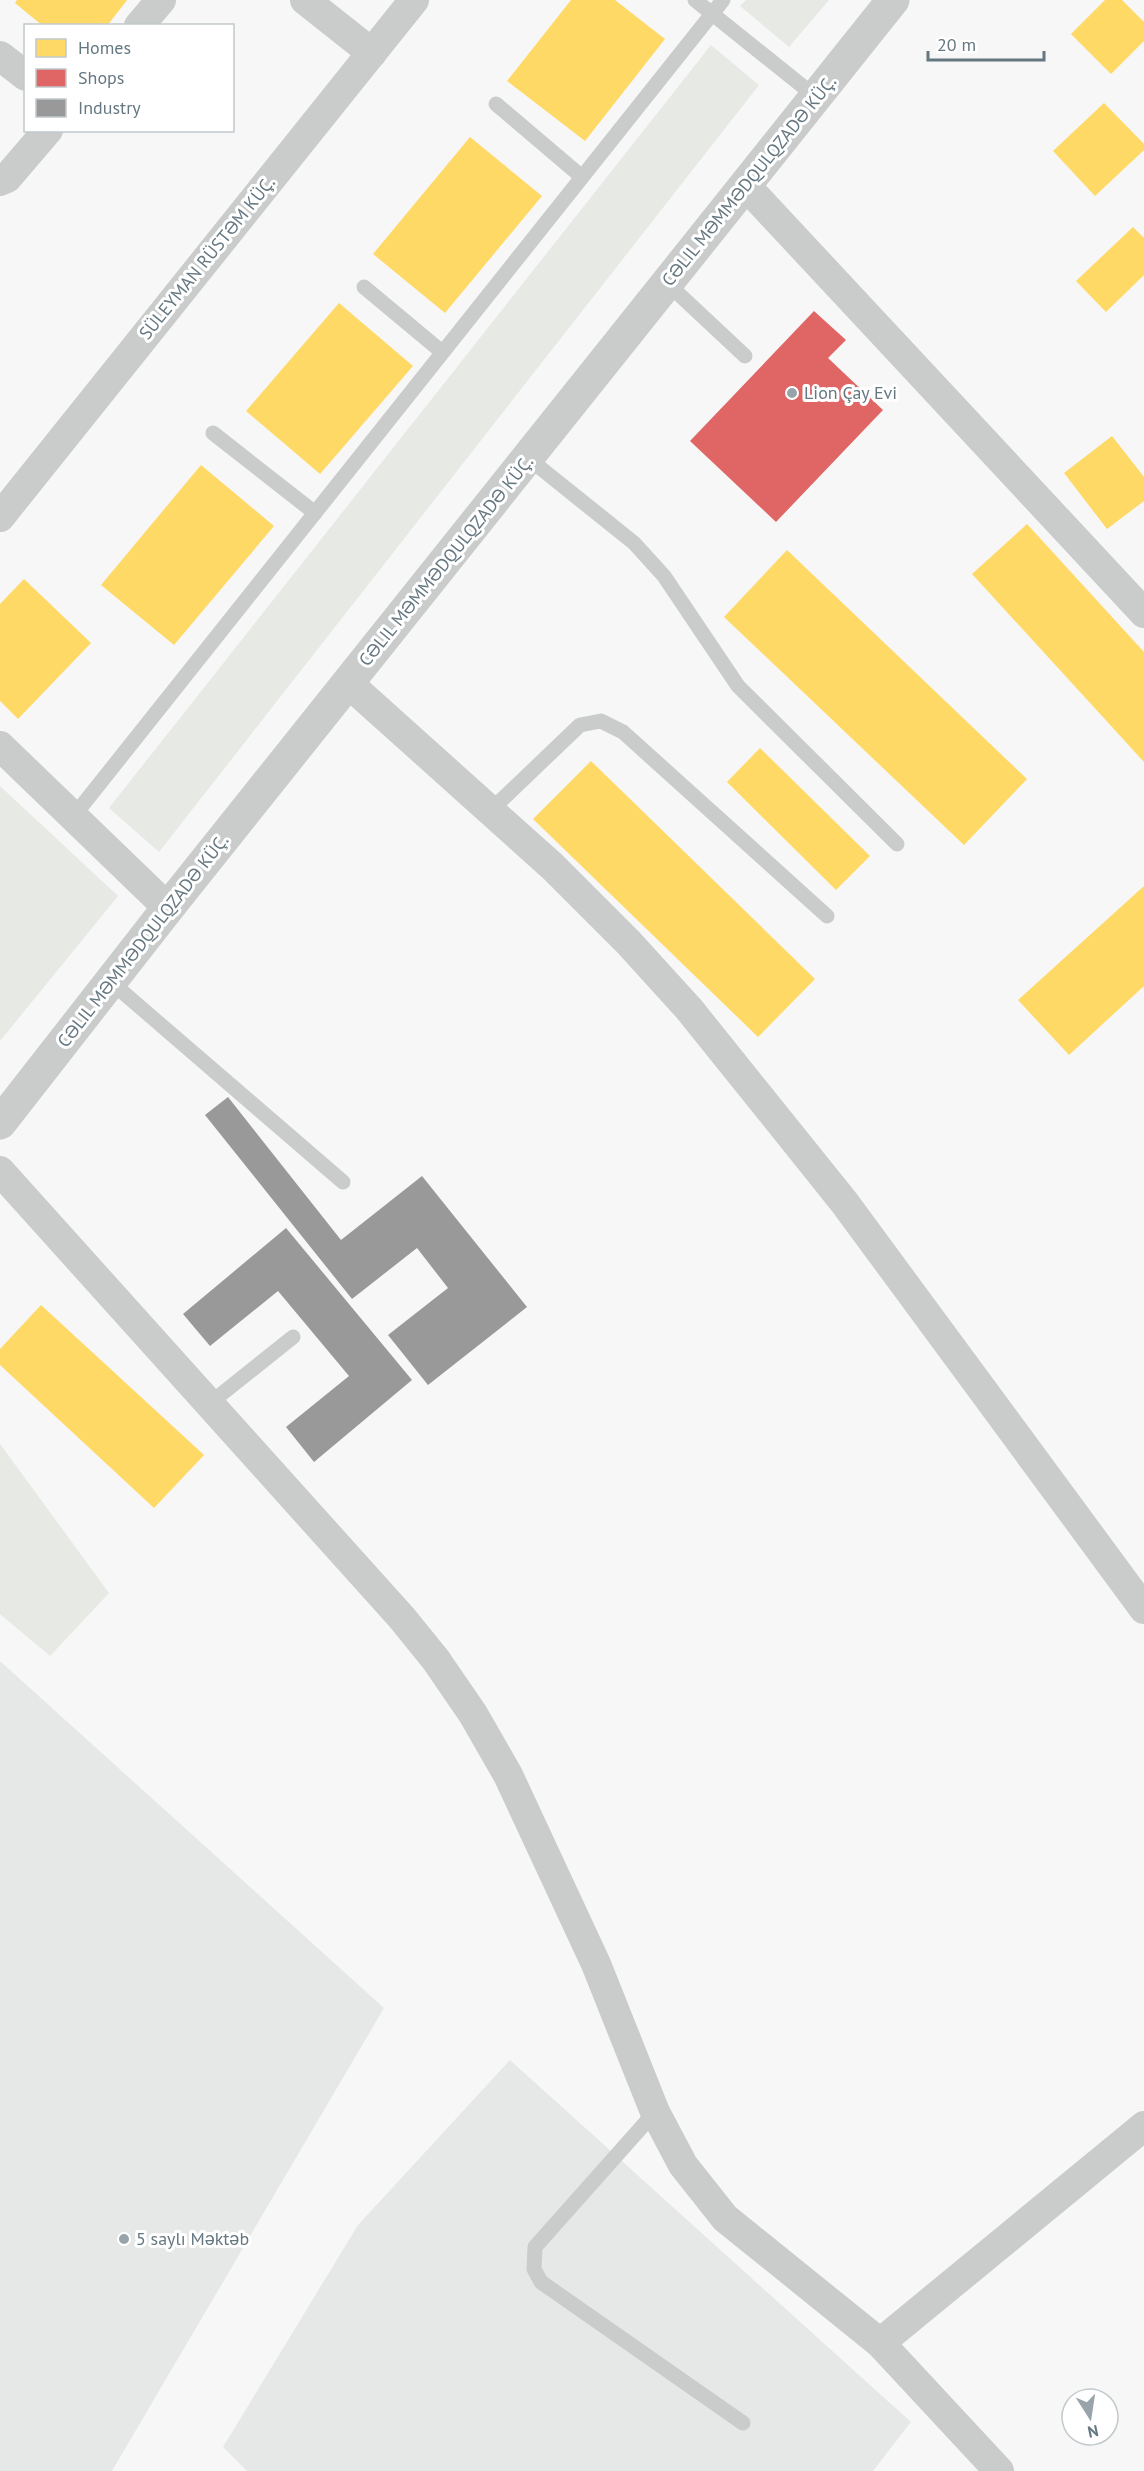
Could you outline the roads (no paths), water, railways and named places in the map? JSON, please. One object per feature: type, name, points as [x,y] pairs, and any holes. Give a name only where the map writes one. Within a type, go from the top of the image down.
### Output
[{"type":"street","points":[[141,24],[161,0]]},
{"type":"street","points":[[305,0],[372,53]]},
{"type":"street","name":"SÜLEYMAN RÜSTƏM KÜÇ.","points":[[0,516],[414,0]]},
{"type":"street","name":"CƏLIL MƏMMƏDQULQZADƏ KÜÇ.","points":[[0,1123],[168,908],[893,0]]},
{"type":"street","points":[[0,56],[24,74]]},
{"type":"street","points":[[0,181],[7,178],[46,132]]},
{"type":"street","points":[[746,185],[1144,612]]},
{"type":"street","points":[[348,682],[560,874],[629,943],[689,1008],[844,1202],[1144,1609]]},
{"type":"street","points":[[0,746],[168,908]]},
{"type":"street","points":[[0,1171],[402,1618],[436,1660],[473,1714],[508,1775],[591,1954],[656,2112],[683,2165],[725,2218],[880,2343],[999,2471]]},
{"type":"street","points":[[880,2343],[1144,2126]]},
{"type":"lane","points":[[695,0],[816,97]]},
{"type":"lane","points":[[73,817],[723,0]]},
{"type":"lane","points":[[496,104],[582,177]]},
{"type":"lane","points":[[667,284],[744,356]]},
{"type":"lane","points":[[364,287],[442,352]]},
{"type":"lane","points":[[213,433],[315,513]]},
{"type":"lane","points":[[528,458],[634,543],[664,576],[738,686],[897,844]]},
{"type":"lane","points":[[490,811],[580,725],[601,722],[623,732],[827,916]]},
{"type":"lane","points":[[111,982],[343,1182]]},
{"type":"lane","points":[[209,1404],[293,1337]]},
{"type":"lane","points":[[656,2112],[535,2247],[534,2270],[541,2282],[743,2423]]},
{"type":"place","name":"Lion Çay Evi","points":[[792,393]]},
{"type":"place","name":"5 saylı Məktəb","points":[[124,2239]]}]
